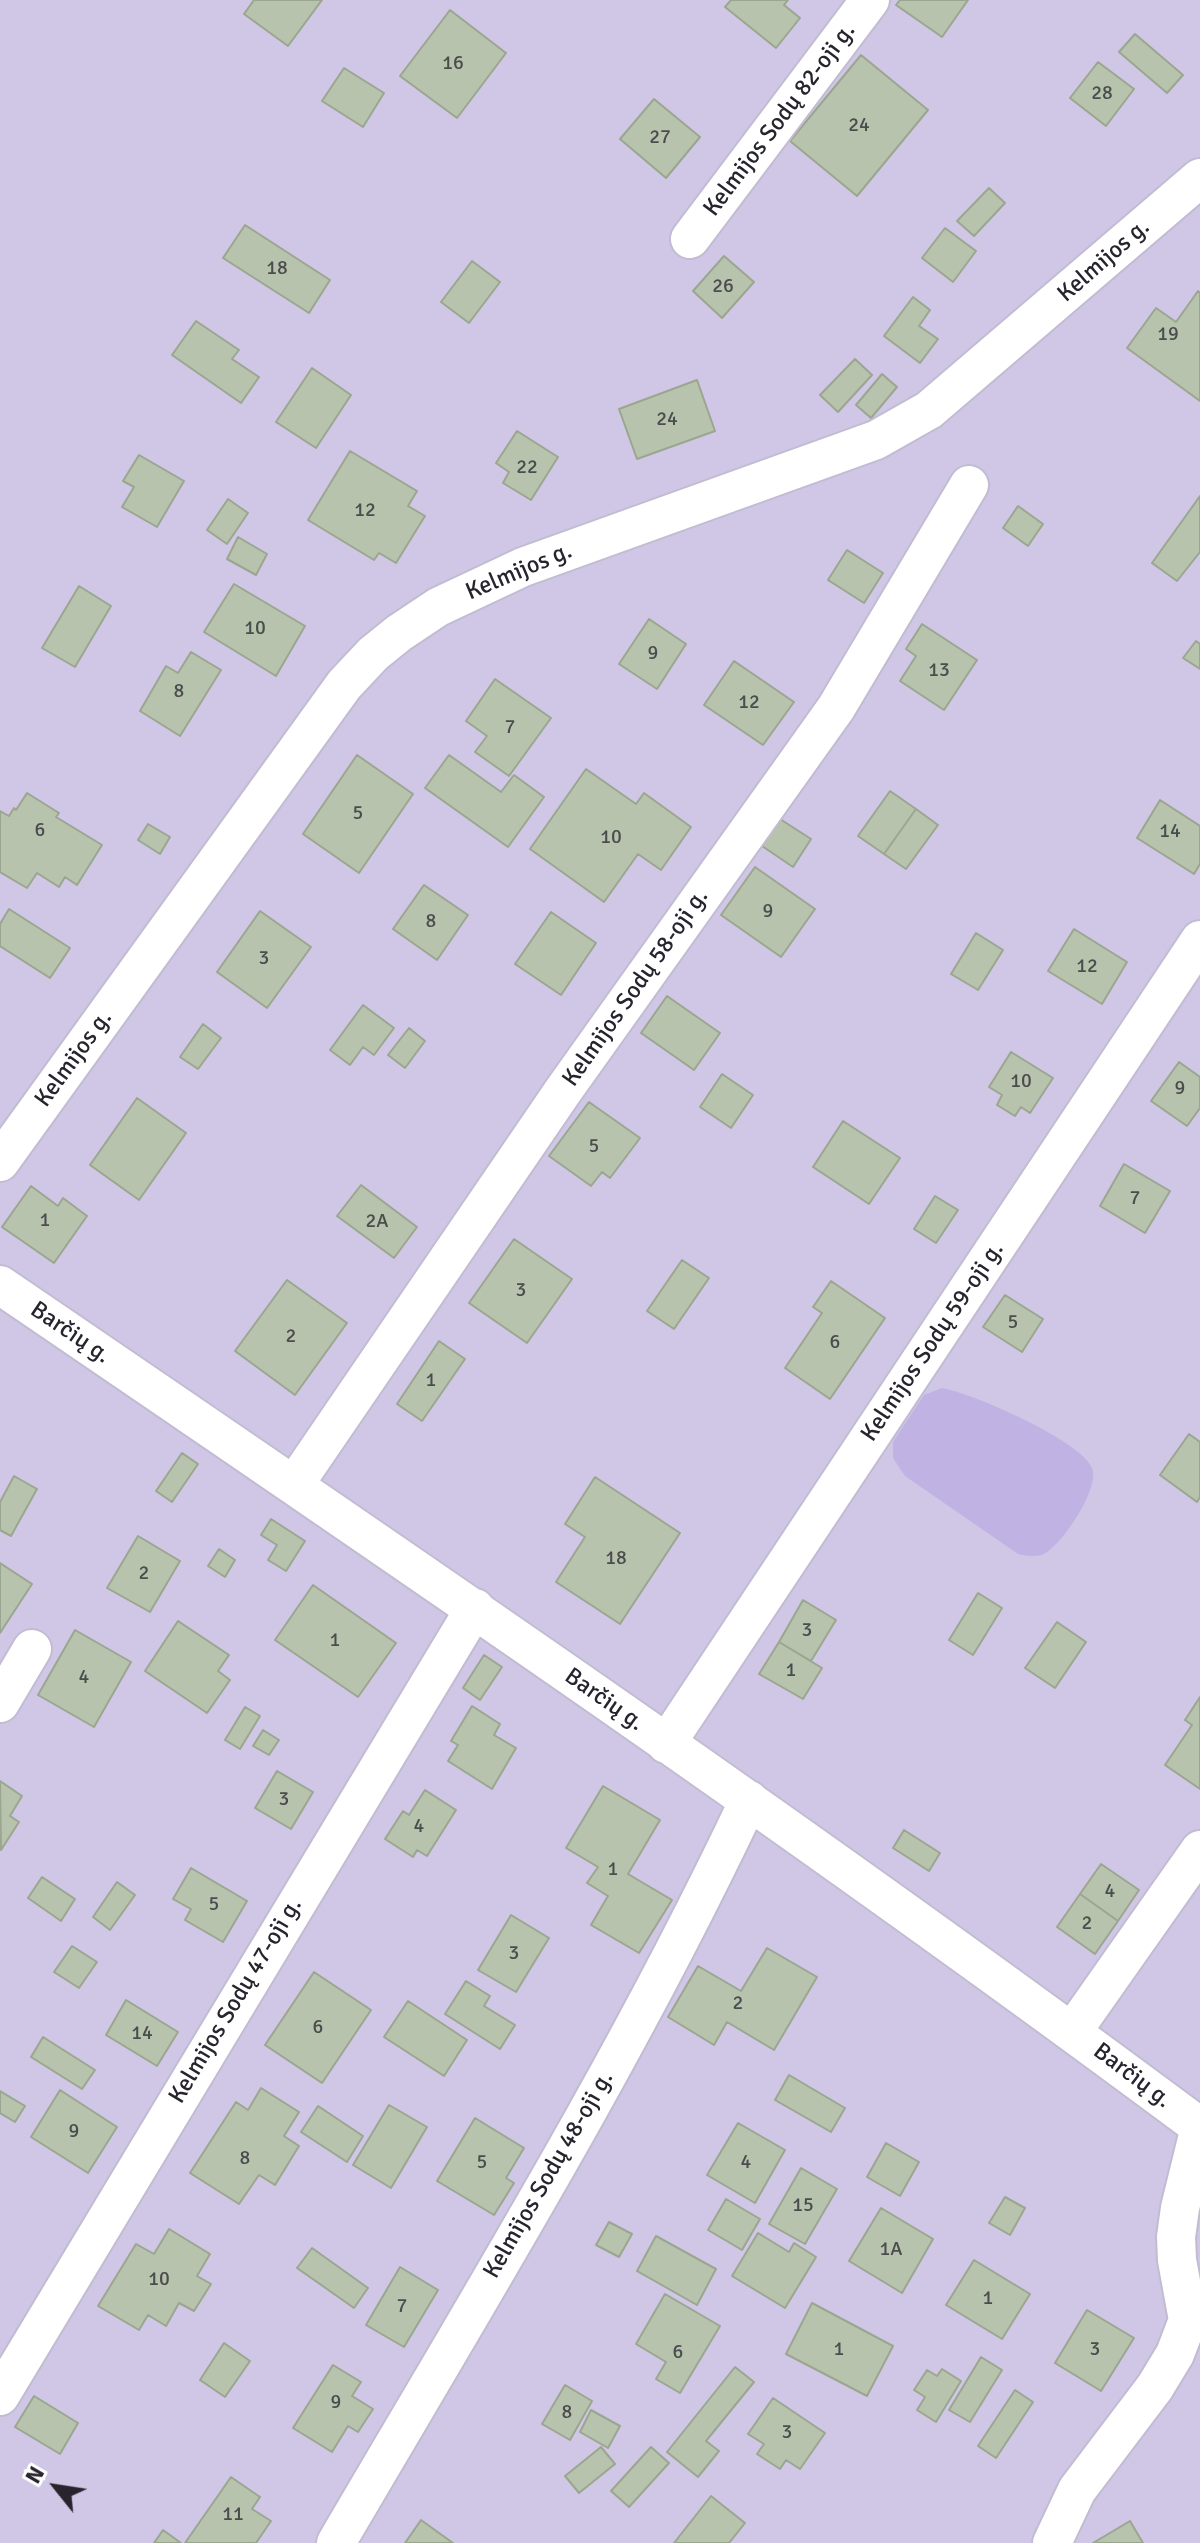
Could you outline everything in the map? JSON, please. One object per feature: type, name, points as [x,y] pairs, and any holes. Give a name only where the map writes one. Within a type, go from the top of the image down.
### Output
[{"type":"street","name":"Kelmijos Sodų 82-oji g.","points":[[690,239],[870,0]]},
{"type":"street","name":"Kelmijos g.","points":[[0,1162],[344,685],[373,654],[438,607],[523,567],[862,446],[929,410],[1200,178]]},
{"type":"street","name":"Kelmijos Sodų 58-oji g.","points":[[294,1485],[563,1091],[836,708],[969,485]]},
{"type":"street","name":"Kelmijos Sodų 59-oji g.","points":[[666,1744],[1200,940]]},
{"type":"street","name":"Barčių g.","points":[[0,1285],[475,1608],[749,1800],[1200,2127]]},
{"type":"street","name":"Kelmijos Sodų 47-oji g.","points":[[0,2396],[475,1608]]},
{"type":"street","points":[[0,1703],[32,1649]]},
{"type":"street","name":"Kelmijos Sodų 48-oji g.","points":[[336,2543],[582,2123],[704,1894],[749,1800]]},
{"type":"street","points":[[1072,2032],[1200,1850]]},
{"type":"street","points":[[1200,2127],[1176,2237],[1188,2320],[1200,2358]]},
{"type":"street","points":[[1052,2543],[1077,2490],[1155,2387],[1175,2354],[1188,2320]]},
{"type":"shaded area","points":[[0,0],[1200,0],[1200,2543],[0,2543]]},
{"type":"shaded area","points":[[942,1388],[1000,1408],[1048,1432],[1084,1457],[1092,1468],[1091,1488],[1079,1513],[1062,1537],[1044,1554],[1018,1554],[905,1476],[893,1458],[893,1442],[924,1395]]},
{"type":"building","points":[[254,0],[322,0],[288,46],[244,14]]},
{"type":"building","points":[[731,0],[788,0],[784,5],[800,18],[776,48],[725,7]]},
{"type":"building","points":[[900,0],[968,0],[942,37],[896,5]]},
{"type":"building","points":[[450,10],[506,53],[457,118],[400,76]]},
{"type":"building","points":[[1135,34],[1183,75],[1167,93],[1119,52]]},
{"type":"building","points":[[861,55],[928,110],[857,196],[790,141]]},
{"type":"building","points":[[1098,62],[1134,89],[1106,126],[1070,98]]},
{"type":"building","points":[[344,68],[384,93],[363,127],[322,101]]},
{"type":"building","points":[[654,99],[700,137],[666,178],[620,139]]},
{"type":"building","points":[[989,188],[1005,203],[974,236],[957,221]]},
{"type":"building","points":[[245,225],[330,280],[309,313],[223,258]]},
{"type":"building","points":[[945,228],[976,251],[953,282],[922,258]]},
{"type":"building","points":[[724,256],[754,282],[722,318],[693,291]]},
{"type":"building","points":[[472,261],[500,282],[469,323],[441,302]]},
{"type":"building","points":[[1198,291],[1200,401],[1127,348],[1156,308],[1176,322]]},
{"type":"building","points":[[913,297],[930,310],[919,326],[938,339],[920,363],[884,336]]},
{"type":"building","points":[[196,321],[239,350],[232,359],[259,377],[241,403],[172,355]]},
{"type":"building","points":[[855,359],[872,375],[838,412],[820,395]]},
{"type":"building","points":[[312,368],[351,395],[316,448],[276,422]]},
{"type":"building","points":[[882,374],[897,387],[871,418],[856,405]]},
{"type":"building","points":[[697,380],[715,431],[637,459],[619,409]]},
{"type":"building","points":[[517,431],[558,457],[531,500],[503,483],[509,472],[496,463]]},
{"type":"building","points":[[350,451],[417,491],[408,506],[425,516],[396,563],[379,553],[374,560],[308,520]]},
{"type":"building","points":[[139,455],[184,481],[157,527],[122,507],[134,487],[123,481]]},
{"type":"building","points":[[1200,496],[1200,552],[1177,581],[1152,563]]},
{"type":"building","points":[[228,499],[248,513],[227,544],[207,530]]},
{"type":"building","points":[[1018,506],[1043,524],[1028,546],[1003,528]]},
{"type":"building","points":[[238,537],[267,554],[256,575],[227,559]]},
{"type":"building","points":[[847,550],[883,573],[864,603],[828,580]]},
{"type":"building","points":[[234,584],[305,626],[276,676],[204,632]]},
{"type":"building","points":[[79,586],[111,606],[75,667],[42,648]]},
{"type":"building","points":[[649,619],[686,644],[657,689],[619,664]]},
{"type":"building","points":[[922,624],[977,660],[944,710],[900,681],[916,656],[906,649]]},
{"type":"building","points":[[1196,641],[1200,644],[1200,669],[1183,658]]},
{"type":"building","points":[[191,652],[221,670],[180,736],[140,711],[166,666],[178,673]]},
{"type":"building","points":[[734,661],[794,702],[763,745],[704,705]]},
{"type":"building","points":[[495,679],[551,718],[509,776],[475,752],[487,736],[466,721]]},
{"type":"building","points":[[357,755],[413,794],[359,873],[303,834]]},
{"type":"building","points":[[449,755],[501,792],[514,775],[544,797],[508,847],[425,788]]},
{"type":"building","points":[[586,769],[636,804],[644,793],[691,827],[661,870],[638,854],[604,902],[530,849]]},
{"type":"building","points":[[890,791],[916,809],[884,854],[858,836]]},
{"type":"building","points":[[27,793],[59,813],[56,817],[102,845],[77,885],[65,877],[59,887],[37,873],[27,888],[0,872],[0,811],[9,816]]},
{"type":"building","points":[[1160,800],[1200,826],[1200,864],[1194,874],[1137,838]]},
{"type":"building","points":[[916,809],[938,825],[906,869],[884,854]]},
{"type":"building","points":[[780,819],[811,839],[793,867],[762,846]]},
{"type":"building","points":[[148,824],[170,837],[160,854],[138,840]]},
{"type":"building","points":[[755,867],[815,909],[781,957],[721,915]]},
{"type":"building","points":[[424,885],[468,915],[437,960],[393,929]]},
{"type":"building","points":[[9,909],[70,948],[50,978],[0,946],[0,924]]},
{"type":"building","points":[[260,911],[311,947],[267,1008],[217,972]]},
{"type":"building","points":[[551,912],[596,943],[561,995],[515,964]]},
{"type":"building","points":[[1074,929],[1127,962],[1102,1004],[1048,971]]},
{"type":"building","points":[[976,933],[1003,950],[978,990],[951,974]]},
{"type":"building","points":[[667,996],[720,1033],[694,1070],[641,1033]]},
{"type":"building","points":[[363,1005],[394,1028],[374,1055],[363,1047],[350,1065],[330,1050]]},
{"type":"building","points":[[203,1024],[221,1038],[198,1069],[180,1057]]},
{"type":"building","points":[[409,1028],[425,1041],[405,1068],[388,1055]]},
{"type":"building","points":[[1011,1052],[1053,1078],[1030,1113],[1021,1107],[1015,1116],[997,1105],[1002,1095],[989,1087]]},
{"type":"building","points":[[1179,1062],[1200,1077],[1200,1108],[1187,1126],[1151,1101]]},
{"type":"building","points":[[722,1074],[753,1095],[731,1128],[700,1107]]},
{"type":"building","points":[[137,1098],[186,1133],[139,1200],[90,1165]]},
{"type":"building","points":[[589,1102],[640,1138],[610,1178],[602,1172],[591,1186],[549,1156]]},
{"type":"building","points":[[843,1121],[900,1158],[869,1204],[813,1167]]},
{"type":"building","points":[[1124,1164],[1170,1191],[1145,1233],[1100,1206]]},
{"type":"building","points":[[361,1185],[417,1227],[394,1258],[337,1216]]},
{"type":"building","points":[[31,1186],[58,1206],[63,1198],[87,1216],[54,1263],[2,1227]]},
{"type":"building","points":[[935,1196],[958,1210],[936,1243],[914,1229]]},
{"type":"building","points":[[514,1239],[572,1279],[527,1343],[469,1303]]},
{"type":"building","points":[[682,1260],[709,1278],[674,1329],[647,1311]]},
{"type":"building","points":[[287,1280],[347,1323],[295,1395],[235,1351]]},
{"type":"building","points":[[831,1281],[885,1318],[830,1399],[785,1368],[822,1313],[813,1307]]},
{"type":"building","points":[[1005,1295],[1043,1319],[1022,1352],[983,1327]]},
{"type":"building","points":[[439,1341],[465,1359],[422,1421],[397,1404]]},
{"type":"building","points":[[1189,1434],[1200,1442],[1200,1497],[1197,1502],[1160,1475]]},
{"type":"building","points":[[182,1453],[198,1464],[172,1502],[156,1491]]},
{"type":"building","points":[[14,1476],[37,1489],[11,1536],[0,1530],[0,1502]]},
{"type":"building","points":[[595,1477],[680,1533],[620,1624],[556,1582],[585,1537],[565,1524]]},
{"type":"building","points":[[271,1519],[305,1541],[286,1571],[268,1560],[277,1545],[261,1535]]},
{"type":"building","points":[[138,1536],[180,1561],[150,1612],[107,1588]]},
{"type":"building","points":[[219,1549],[235,1560],[225,1577],[208,1566]]},
{"type":"building","points":[[0,1563],[32,1584],[0,1633]]},
{"type":"building","points":[[313,1585],[396,1643],[358,1697],[275,1640]]},
{"type":"building","points":[[978,1593],[1002,1608],[973,1655],[949,1640]]},
{"type":"building","points":[[803,1600],[836,1620],[811,1661],[779,1642]]},
{"type":"building","points":[[178,1621],[229,1655],[218,1671],[230,1680],[207,1713],[145,1671]]},
{"type":"building","points":[[1057,1622],[1086,1642],[1055,1688],[1025,1668]]},
{"type":"building","points":[[75,1630],[131,1662],[94,1727],[38,1695]]},
{"type":"building","points":[[779,1642],[822,1668],[803,1699],[759,1674]]},
{"type":"building","points":[[484,1655],[502,1667],[480,1700],[463,1688]]},
{"type":"building","points":[[1200,1697],[1200,1789],[1165,1765],[1192,1725],[1185,1720]]},
{"type":"building","points":[[472,1706],[500,1724],[494,1735],[516,1748],[492,1789],[448,1761],[458,1745],[451,1741]]},
{"type":"building","points":[[245,1707],[260,1716],[240,1749],[225,1740]]},
{"type":"building","points":[[263,1730],[279,1740],[269,1755],[253,1746]]},
{"type":"building","points":[[277,1771],[313,1792],[291,1829],[255,1808]]},
{"type":"building","points":[[0,1781],[22,1796],[10,1816],[19,1822],[1,1850]]},
{"type":"building","points":[[603,1786],[660,1820],[628,1874],[672,1900],[639,1953],[591,1925],[608,1896],[587,1883],[598,1867],[566,1848]]},
{"type":"building","points":[[425,1790],[456,1810],[427,1856],[417,1850],[413,1857],[385,1839],[403,1811],[409,1815]]},
{"type":"building","points":[[904,1830],[940,1853],[929,1871],[893,1848]]},
{"type":"building","points":[[1101,1864],[1139,1890],[1118,1921],[1080,1894]]},
{"type":"building","points":[[191,1868],[247,1901],[223,1942],[185,1920],[191,1909],[173,1899]]},
{"type":"building","points":[[42,1877],[75,1899],[61,1921],[28,1898]]},
{"type":"building","points":[[117,1882],[135,1895],[110,1930],[93,1917]]},
{"type":"building","points":[[1080,1894],[1118,1921],[1095,1954],[1057,1927]]},
{"type":"building","points":[[511,1915],[549,1938],[516,1992],[478,1970]]},
{"type":"building","points":[[72,1946],[97,1962],[79,1988],[54,1972]]},
{"type":"building","points":[[767,1948],[817,1977],[774,2050],[727,2022],[714,2045],[668,2017],[698,1966],[741,1991]]},
{"type":"building","points":[[314,1972],[371,2010],[322,2083],[265,2045]]},
{"type":"building","points":[[466,1981],[490,1996],[484,2006],[515,2025],[500,2049],[445,2014]]},
{"type":"building","points":[[126,2000],[178,2032],[157,2066],[106,2035]]},
{"type":"building","points":[[408,2001],[467,2040],[444,2076],[384,2037]]},
{"type":"building","points":[[43,2037],[95,2070],[82,2089],[31,2057]]},
{"type":"building","points":[[789,2075],[845,2108],[831,2132],[775,2100]]},
{"type":"building","points":[[261,2088],[299,2112],[284,2136],[299,2146],[275,2185],[259,2175],[239,2204],[190,2173],[236,2102],[248,2110]]},
{"type":"building","points":[[60,2090],[117,2127],[88,2173],[31,2137]]},
{"type":"building","points":[[0,2091],[25,2106],[15,2122],[0,2113]]},
{"type":"building","points":[[389,2105],[427,2127],[391,2188],[353,2165]]},
{"type":"building","points":[[318,2106],[363,2136],[347,2162],[301,2132]]},
{"type":"building","points":[[475,2118],[524,2148],[506,2178],[514,2183],[494,2215],[437,2181]]},
{"type":"building","points":[[738,2123],[785,2150],[755,2203],[707,2175]]},
{"type":"building","points":[[886,2143],[919,2162],[900,2196],[867,2177]]},
{"type":"building","points":[[801,2168],[837,2189],[805,2244],[769,2224]]},
{"type":"building","points":[[1005,2197],[1025,2208],[1010,2235],[989,2223]]},
{"type":"building","points":[[726,2199],[760,2219],[742,2250],[708,2230]]},
{"type":"building","points":[[881,2208],[933,2239],[902,2293],[849,2261]]},
{"type":"building","points":[[609,2222],[632,2234],[619,2257],[596,2245]]},
{"type":"building","points":[[169,2229],[210,2254],[197,2276],[211,2284],[194,2311],[179,2303],[166,2326],[148,2315],[139,2330],[98,2306],[136,2244],[154,2254]]},
{"type":"building","points":[[758,2233],[789,2252],[794,2243],[816,2257],[785,2308],[732,2276]]},
{"type":"building","points":[[656,2236],[716,2269],[697,2305],[637,2271]]},
{"type":"building","points":[[312,2248],[368,2288],[354,2308],[297,2268]]},
{"type":"building","points":[[974,2260],[1030,2294],[1002,2339],[946,2305]]},
{"type":"building","points":[[400,2267],[438,2290],[404,2347],[366,2325]]},
{"type":"building","points":[[665,2294],[720,2326],[680,2393],[656,2379],[666,2362],[636,2344]]},
{"type":"building","points":[[812,2303],[893,2346],[867,2396],[786,2354]]},
{"type":"building","points":[[1087,2310],[1134,2338],[1101,2391],[1055,2363]]},
{"type":"building","points":[[224,2343],[250,2361],[225,2397],[200,2380]]},
{"type":"building","points":[[981,2357],[1002,2370],[970,2422],[949,2410]]},
{"type":"building","points":[[333,2365],[361,2382],[352,2396],[373,2409],[358,2432],[348,2426],[332,2452],[293,2428]]},
{"type":"building","points":[[735,2367],[754,2382],[706,2441],[719,2451],[698,2477],[667,2452]]},
{"type":"building","points":[[942,2369],[961,2381],[936,2422],[917,2410],[925,2397],[914,2390],[927,2370],[937,2376]]},
{"type":"building","points":[[565,2385],[592,2401],[570,2440],[542,2424]]},
{"type":"building","points":[[1015,2390],[1033,2402],[996,2458],[978,2446]]},
{"type":"building","points":[[34,2396],[78,2423],[60,2454],[15,2427]]},
{"type":"building","points":[[773,2398],[825,2433],[800,2469],[786,2460],[780,2469],[757,2454],[764,2444],[748,2434]]},
{"type":"building","points":[[591,2410],[620,2426],[608,2448],[580,2432]]},
{"type":"building","points":[[601,2447],[615,2464],[579,2493],[565,2476]]},
{"type":"building","points":[[651,2447],[669,2463],[629,2507],[611,2491]]},
{"type":"building","points":[[231,2477],[260,2497],[252,2509],[271,2521],[256,2543],[185,2543]]},
{"type":"building","points":[[711,2496],[745,2523],[729,2543],[674,2543]]},
{"type":"building","points":[[421,2520],[453,2543],[405,2543]]},
{"type":"building","points":[[1130,2521],[1143,2543],[1093,2543]]},
{"type":"building","points":[[163,2530],[181,2543],[154,2543]]}]
